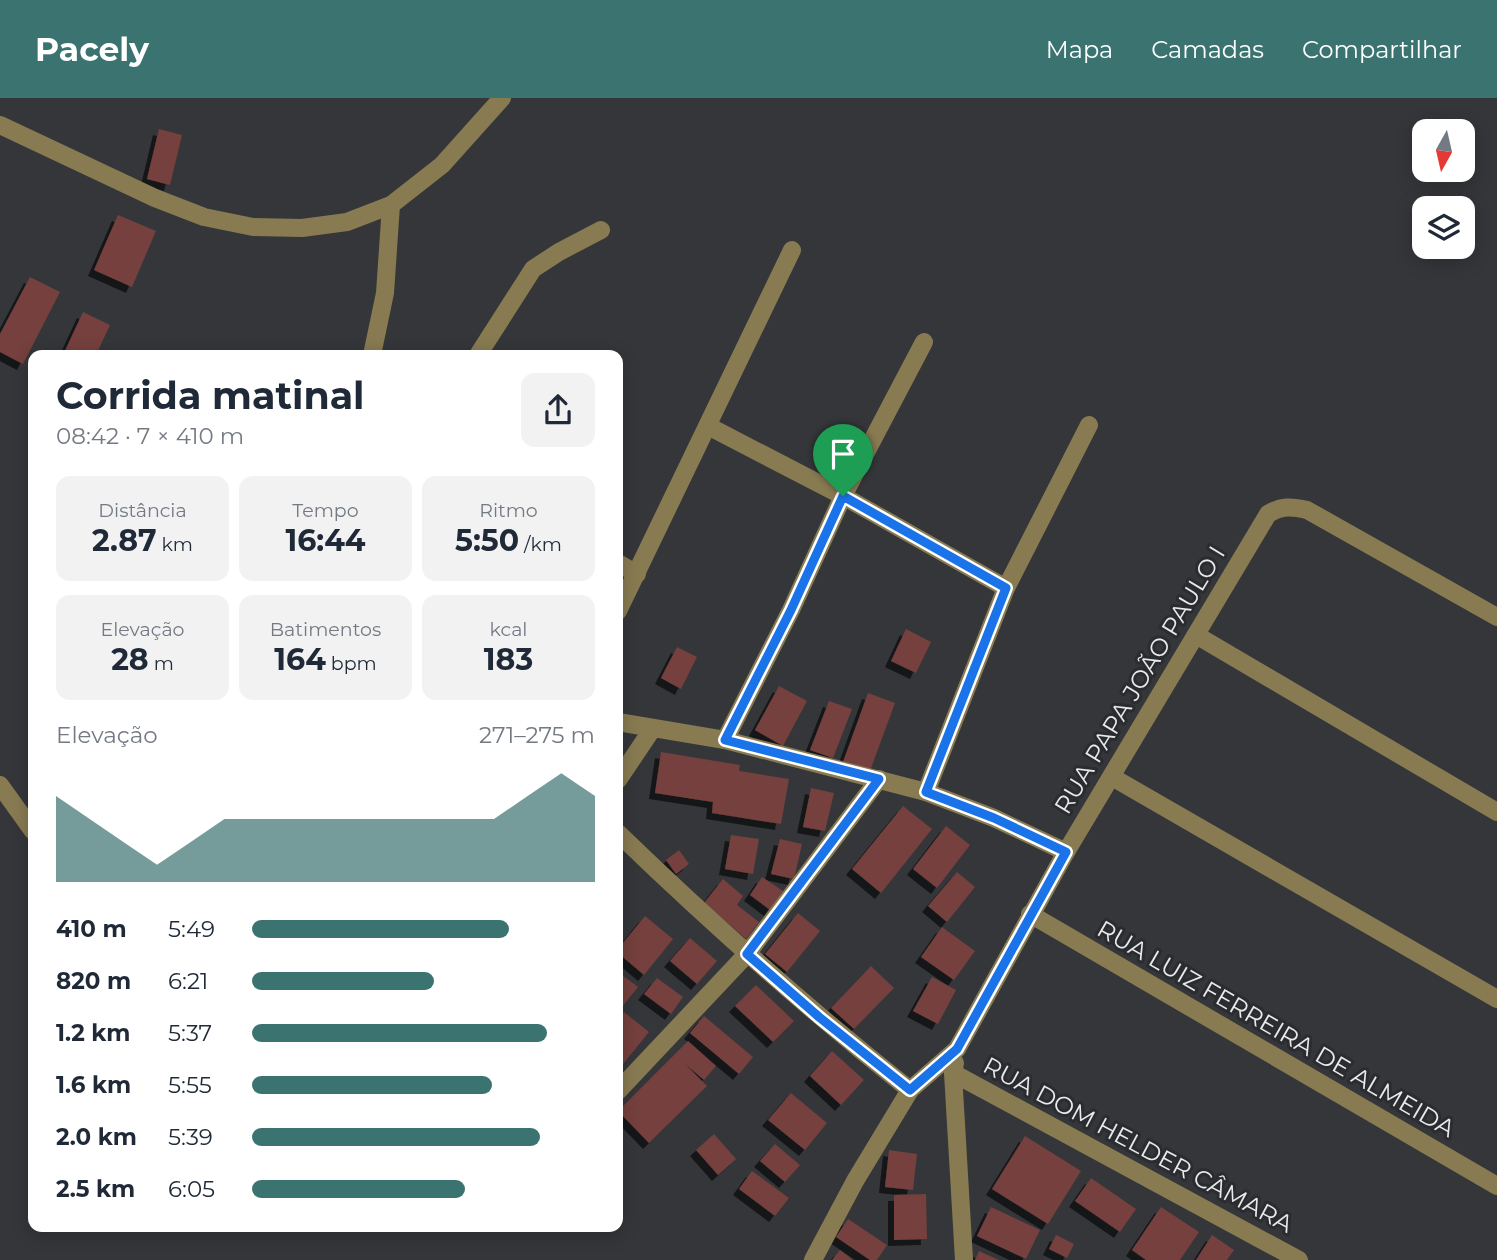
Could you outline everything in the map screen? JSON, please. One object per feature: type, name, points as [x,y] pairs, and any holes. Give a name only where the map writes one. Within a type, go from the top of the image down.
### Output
[{"type":"street","points":[[0,125],[155,198],[205,217],[241,225],[302,228],[348,222],[391,205],[442,165],[502,98]]},
{"type":"street","points":[[373,350],[385,293],[391,205]]},
{"type":"street","points":[[481,350],[534,269],[559,252],[601,230]]},
{"type":"street","points":[[623,601],[792,250]]},
{"type":"street","points":[[725,740],[791,610],[843,496],[924,342]]},
{"type":"street","points":[[926,792],[1006,588],[1089,425]]},
{"type":"street","points":[[708,426],[843,496],[1006,588]]},
{"type":"street","name":"RUA PAPA JOÃO PAULO I","points":[[813,1260],[855,1181],[910,1090],[957,1049],[1066,852],[1268,514],[1278,508],[1307,510],[1497,617]]},
{"type":"street","points":[[623,567],[637,574]]},
{"type":"street","points":[[1196,635],[1497,812]]},
{"type":"street","points":[[623,723],[725,740],[926,792],[994,818],[1066,852]]},
{"type":"street","points":[[623,773],[653,728]]},
{"type":"street","points":[[1112,777],[1497,999]]},
{"type":"street","points":[[623,1086],[747,954],[879,779]]},
{"type":"street","points":[[0,785],[28,824]]},
{"type":"street","points":[[623,838],[698,911],[819,1017],[910,1090]]},
{"type":"street","name":"RUA LUIZ FERREIRA DE ALMEIDA","points":[[1030,914],[1497,1186]]},
{"type":"street","points":[[957,1049],[953,1073],[964,1260]]},
{"type":"street","name":"RUA DOM HELDER CÂMARA","points":[[953,1073],[1271,1253],[1299,1260]]},
{"type":"building","points":[[159,129],[182,135],[170,185],[147,179]]},
{"type":"building","points":[[118,215],[156,231],[132,287],[94,270]]},
{"type":"building","points":[[30,277],[60,292],[23,364],[0,352],[0,334]]},
{"type":"building","points":[[83,312],[110,325],[98,350],[65,350]]},
{"type":"building","points":[[906,629],[931,642],[916,673],[891,661]]},
{"type":"building","points":[[677,647],[697,657],[681,689],[661,678]]},
{"type":"building","points":[[779,686],[807,701],[783,746],[755,730]]},
{"type":"building","points":[[868,693],[895,703],[870,771],[843,762]]},
{"type":"building","points":[[829,701],[852,709],[833,758],[810,750]]},
{"type":"building","points":[[661,752],[740,765],[739,771],[789,779],[781,824],[712,813],[713,802],[655,793]]},
{"type":"building","points":[[811,788],[834,793],[825,831],[803,827]]},
{"type":"building","points":[[903,806],[932,829],[881,893],[852,869]]},
{"type":"building","points":[[946,826],[970,845],[937,888],[913,869]]},
{"type":"building","points":[[731,835],[759,839],[753,874],[725,869]]},
{"type":"building","points":[[780,839],[802,844],[794,879],[771,874]]},
{"type":"building","points":[[679,850],[689,864],[676,874],[666,860]]},
{"type":"building","points":[[957,872],[975,887],[947,922],[928,906]]},
{"type":"building","points":[[762,877],[783,891],[770,910],[750,895]]},
{"type":"building","points":[[723,879],[743,896],[737,905],[759,922],[746,939],[704,903]]},
{"type":"building","points":[[798,913],[820,931],[787,972],[765,954]]},
{"type":"building","points":[[645,916],[673,939],[644,975],[623,957],[623,943]]},
{"type":"building","points":[[942,927],[975,951],[954,980],[921,957]]},
{"type":"building","points":[[690,938],[717,961],[697,984],[670,961]]},
{"type":"building","points":[[871,966],[894,988],[854,1029],[831,1008]]},
{"type":"building","points":[[623,976],[638,987],[623,1006]]},
{"type":"building","points":[[932,977],[956,990],[938,1024],[913,1011]]},
{"type":"building","points":[[657,978],[683,997],[671,1014],[644,994]]},
{"type":"building","points":[[756,985],[794,1021],[773,1042],[735,1006]]},
{"type":"building","points":[[623,1013],[649,1032],[623,1064]]},
{"type":"building","points":[[704,1016],[753,1057],[739,1074],[690,1033]]},
{"type":"building","points":[[688,1041],[716,1066],[704,1080],[685,1064],[707,1086],[649,1143],[623,1116],[623,1106]]},
{"type":"building","points":[[832,1051],[864,1080],[841,1105],[810,1076]]},
{"type":"building","points":[[791,1093],[827,1123],[805,1150],[768,1120]]},
{"type":"building","points":[[714,1134],[736,1159],[718,1175],[696,1150]]},
{"type":"building","points":[[1025,1136],[1081,1171],[1048,1224],[992,1189]]},
{"type":"building","points":[[775,1144],[800,1165],[785,1182],[760,1161]]},
{"type":"building","points":[[889,1150],[917,1154],[913,1190],[885,1187]]},
{"type":"building","points":[[752,1171],[789,1198],[775,1216],[739,1189]]},
{"type":"building","points":[[1091,1178],[1136,1209],[1120,1232],[1075,1201]]},
{"type":"building","points":[[926,1194],[927,1239],[894,1240],[894,1195]]},
{"type":"building","points":[[991,1207],[1040,1230],[1026,1259],[977,1236]]},
{"type":"building","points":[[1161,1207],[1199,1232],[1180,1260],[1146,1260],[1132,1250]]},
{"type":"building","points":[[848,1219],[887,1245],[877,1260],[870,1260],[836,1237]]},
{"type":"building","points":[[1056,1235],[1074,1244],[1067,1258],[1049,1249]]},
{"type":"building","points":[[1212,1235],[1234,1250],[1227,1260],[1196,1260]]},
{"type":"building","points":[[840,1250],[853,1260],[832,1260]]},
{"type":"building","points":[[979,1251],[999,1260],[975,1260]]},
{"type":"route","points":[[843,496],[1006,588],[926,792],[994,818],[1066,852],[957,1049],[910,1090],[819,1017],[747,954],[879,779],[725,740],[791,610],[843,496]]}]
